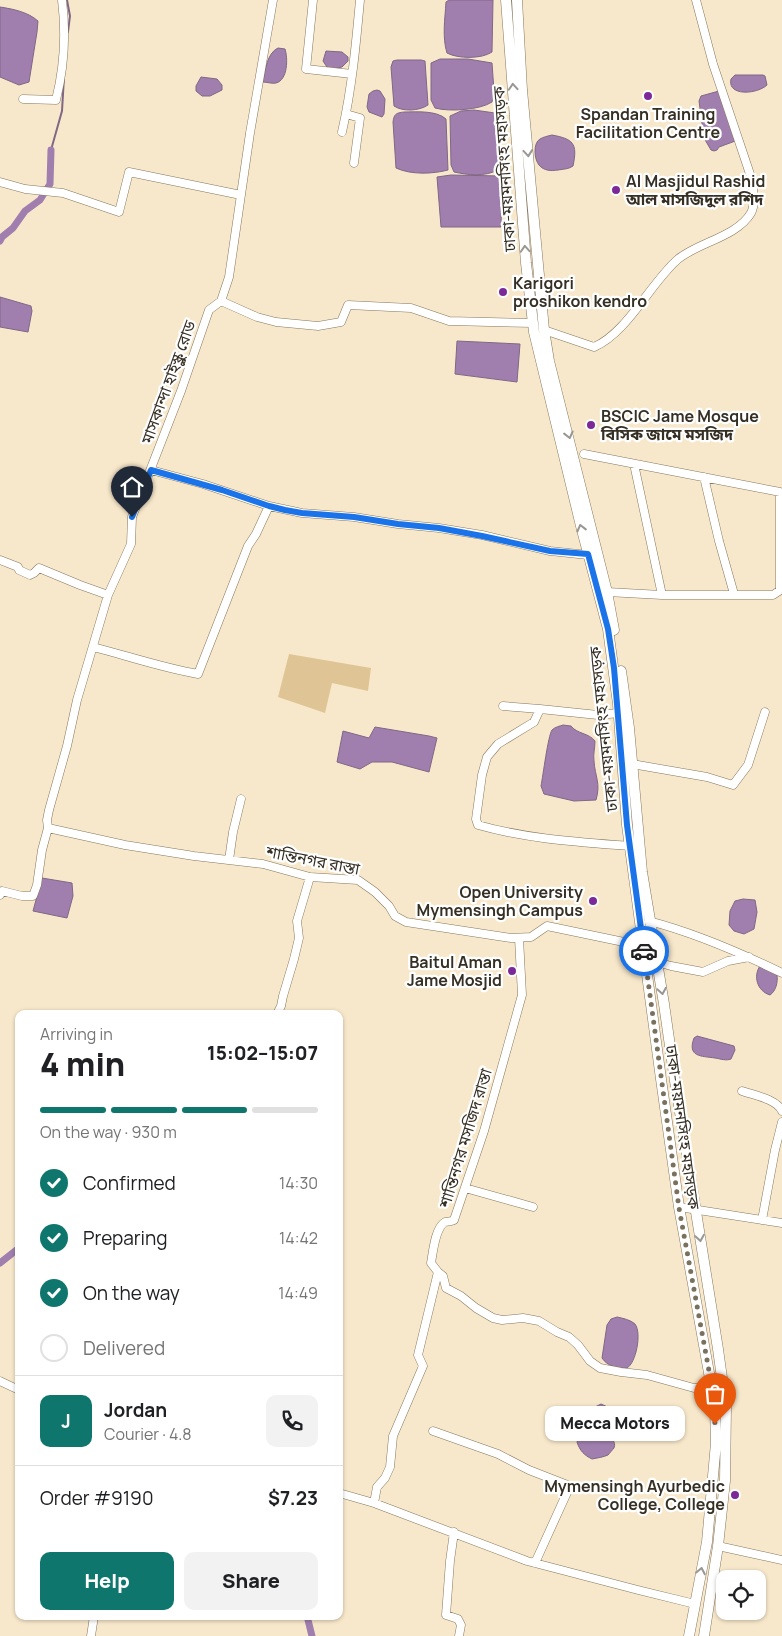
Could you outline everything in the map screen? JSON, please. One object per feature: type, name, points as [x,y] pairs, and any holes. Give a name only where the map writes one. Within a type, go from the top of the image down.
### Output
[{"type":"main road","name":"ঢাকা-ময়মনসিংহ মহাসড়ক","points":[[506,0],[526,263],[533,323],[588,554],[608,629],[619,713],[630,846],[679,1208],[715,1406],[716,1443],[707,1542],[689,1636]]},
{"type":"main road","name":"ঢাকা-ময়মনসিংহ মহাসড়ক","points":[[517,0],[522,90],[544,330],[549,361],[607,592],[629,728],[642,872],[649,921],[726,1408],[725,1481],[718,1546],[704,1636]]},
{"type":"street","points":[[23,99],[56,100],[60,82],[64,26],[62,0]]},
{"type":"street","name":"মাসকান্দা হাইস্কুল রোড","points":[[0,895],[2,891],[22,896],[33,896],[37,885],[42,850],[48,828],[49,810],[67,746],[77,700],[108,595],[130,544],[132,517],[181,391],[209,310],[221,301],[229,276],[273,0]]},
{"type":"street","points":[[313,0],[306,69],[352,74]]},
{"type":"street","points":[[342,132],[352,74],[360,0]]},
{"type":"street","points":[[544,330],[594,347],[605,342],[678,259],[744,222],[752,212],[754,196],[752,180],[713,64],[696,0]]},
{"type":"street","points":[[346,114],[360,118],[354,163]]},
{"type":"street","points":[[0,182],[25,189],[63,193],[119,212],[129,172],[241,195]]},
{"type":"street","points":[[221,301],[257,317],[276,322],[318,326],[341,322],[348,305],[411,308],[448,321],[533,323]]},
{"type":"street","points":[[584,454],[780,492],[781,589],[773,595],[662,595],[607,592]]},
{"type":"street","points":[[634,464],[662,595]]},
{"type":"street","points":[[151,470],[222,490],[269,506],[302,513],[354,517],[439,528],[550,551],[588,554]]},
{"type":"street","points":[[704,478],[734,594]]},
{"type":"street","points":[[93,647],[175,670],[198,674],[248,546],[256,534],[269,506]]},
{"type":"street","points":[[0,560],[18,567],[19,570],[30,575],[39,568],[108,595]]},
{"type":"street","points":[[503,706],[598,715],[619,713]]},
{"type":"street","points":[[540,709],[534,722],[498,744],[487,756],[478,798],[476,819],[478,825],[562,841],[630,846]]},
{"type":"street","points":[[632,764],[707,777],[733,784],[748,765],[765,712]]},
{"type":"street","points":[[229,860],[232,832],[240,798]]},
{"type":"street","name":"শান্তিনগর রাস্তা","points":[[48,828],[125,845],[263,864],[310,877],[358,880],[376,892],[395,916],[406,922],[510,938],[531,937],[547,926],[643,946]]},
{"type":"street","points":[[280,1010],[299,938],[297,922],[310,877]]},
{"type":"street","points":[[649,921],[677,928],[782,973]]},
{"type":"street","name":"শান্তিনগর মসজিদ রাস্তা","points":[[374,1503],[377,1486],[385,1478],[390,1467],[393,1436],[423,1366],[418,1356],[438,1272],[431,1263],[435,1240],[441,1227],[446,1222],[454,1220],[484,1131],[522,994],[520,938]]},
{"type":"street","points":[[657,962],[703,972],[728,961],[749,958]]},
{"type":"street","points":[[742,1091],[771,1101],[780,1107],[782,1111]]},
{"type":"street","points":[[762,1220],[782,1122]]},
{"type":"street","points":[[465,1188],[533,1207]]},
{"type":"street","points":[[679,1208],[782,1223]]},
{"type":"street","points":[[438,1272],[443,1276],[446,1288],[461,1296],[476,1308],[493,1318],[502,1320],[523,1318],[539,1321],[557,1332],[570,1337],[590,1361],[600,1368],[647,1375],[694,1388],[712,1387]]},
{"type":"street","points":[[0,1381],[15,1388]]},
{"type":"street","points":[[433,1432],[498,1454],[530,1470],[570,1486],[535,1563]]},
{"type":"street","points":[[343,1494],[374,1503],[535,1563],[695,1604]]},
{"type":"street","points":[[454,1532],[446,1615],[458,1619],[461,1625],[459,1636]]},
{"type":"street","points":[[718,1546],[782,1560]]},
{"type":"street","points":[[91,1636],[93,1620]]},
{"type":"shaded area","points":[[449,0],[493,0],[492,52],[482,56],[470,57],[447,53],[444,28],[446,2]]},
{"type":"shaded area","points":[[0,7],[25,13],[38,21],[29,82],[19,85],[0,77]]},
{"type":"shaded area","points":[[278,48],[285,49],[287,58],[283,78],[276,83],[263,82],[269,58],[274,50]]},
{"type":"shaded area","points":[[326,51],[342,52],[348,57],[348,61],[342,67],[329,70],[323,61]]},
{"type":"shaded area","points":[[440,59],[468,59],[492,63],[494,91],[492,102],[480,107],[464,110],[435,108],[431,100],[431,63]]},
{"type":"shaded area","points":[[393,61],[425,61],[428,105],[420,109],[411,110],[394,106],[391,67]]},
{"type":"shaded area","points":[[735,75],[763,75],[767,85],[751,92],[738,91],[731,85],[731,79]]},
{"type":"shaded area","points":[[201,77],[217,79],[222,85],[222,90],[210,96],[202,96],[196,91],[196,86]]},
{"type":"shaded area","points":[[377,90],[380,91],[385,99],[382,117],[369,112],[367,107],[369,94]]},
{"type":"shaded area","points":[[719,91],[738,140],[719,147],[714,151],[711,150],[704,138],[699,101],[701,96]]},
{"type":"shaded area","points":[[474,110],[495,113],[499,128],[498,170],[470,175],[454,172],[451,165],[450,116],[461,111]]},
{"type":"shaded area","points":[[404,112],[437,114],[446,119],[448,170],[422,173],[408,172],[396,168],[393,122],[396,114]]},
{"type":"shaded area","points":[[552,135],[565,138],[572,143],[575,152],[573,166],[570,168],[550,170],[543,168],[537,162],[535,155],[536,144],[541,138]]},
{"type":"shaded area","points":[[451,175],[502,176],[501,227],[441,227],[437,177]]},
{"type":"shaded area","points":[[0,297],[31,306],[32,311],[28,332],[0,327]]},
{"type":"shaded area","points":[[457,341],[520,344],[517,382],[455,374]]},
{"type":"shaded area","points":[[289,654],[371,668],[368,691],[332,683],[325,713],[278,697]]},
{"type":"shaded area","points":[[563,725],[571,726],[576,731],[590,736],[595,741],[594,758],[598,789],[596,800],[574,801],[544,794],[541,786],[550,734],[553,729]]},
{"type":"shaded area","points":[[375,727],[437,738],[429,772],[392,762],[372,762],[360,769],[337,762],[343,731],[369,738]]},
{"type":"shaded area","points":[[42,878],[72,883],[73,896],[67,918],[33,911]]},
{"type":"shaded area","points":[[743,899],[755,900],[757,912],[754,929],[744,934],[734,931],[729,925],[730,911],[735,901]]},
{"type":"shaded area","points":[[760,966],[774,971],[777,975],[776,986],[770,995],[759,987],[757,974]]},
{"type":"shaded area","points":[[697,1036],[734,1046],[735,1050],[731,1059],[723,1060],[705,1057],[694,1052],[692,1044]]},
{"type":"shaded area","points":[[617,1317],[631,1321],[637,1328],[637,1348],[633,1360],[627,1368],[613,1366],[602,1358],[607,1325],[611,1319]]},
{"type":"shaded area","points":[[601,1404],[612,1409],[615,1413],[611,1431],[586,1421],[589,1410]]},
{"type":"shaded area","points":[[585,1433],[599,1434],[613,1440],[614,1448],[608,1455],[592,1459],[579,1448],[577,1442],[579,1436]]},
{"type":"waterway","points":[[67,0],[70,16],[68,32]]},
{"type":"waterway","points":[[51,150],[62,111],[64,77]]},
{"type":"waterway","points":[[0,241],[13,228],[25,211],[40,200],[50,184],[51,150]]},
{"type":"waterway","points":[[0,1263],[15,1251]]},
{"type":"waterway","points":[[308,1620],[312,1636]]},
{"type":"way so far","points":[[644,951],[679,1208],[712,1387],[715,1424]]},
{"type":"place","name":"Spandan Training Facilitation Centre","points":[[648,96]]},
{"type":"place","name":"Al Masjidul Rashid আল মাসজিদুল রশিদ","points":[[616,190]]},
{"type":"place","name":"Karigori proshikon kendro","points":[[503,292]]},
{"type":"place","name":"BSCIC Jame Mosque বিসিক জামে মসজিদ","points":[[591,425]]},
{"type":"place","name":"Open University Mymensingh Campus","points":[[593,901]]},
{"type":"place","name":"Baitul Aman Jame Mosjid","points":[[512,971]]},
{"type":"place","name":"Mecca Motors","points":[[715,1424]]},
{"type":"place","name":"Mymensingh Ayurbedic College, College","points":[[735,1495]]},
{"type":"route","points":[[132,517],[151,470],[285,510],[439,528],[550,551],[588,554],[608,629],[614,668],[627,825],[644,951]]}]
